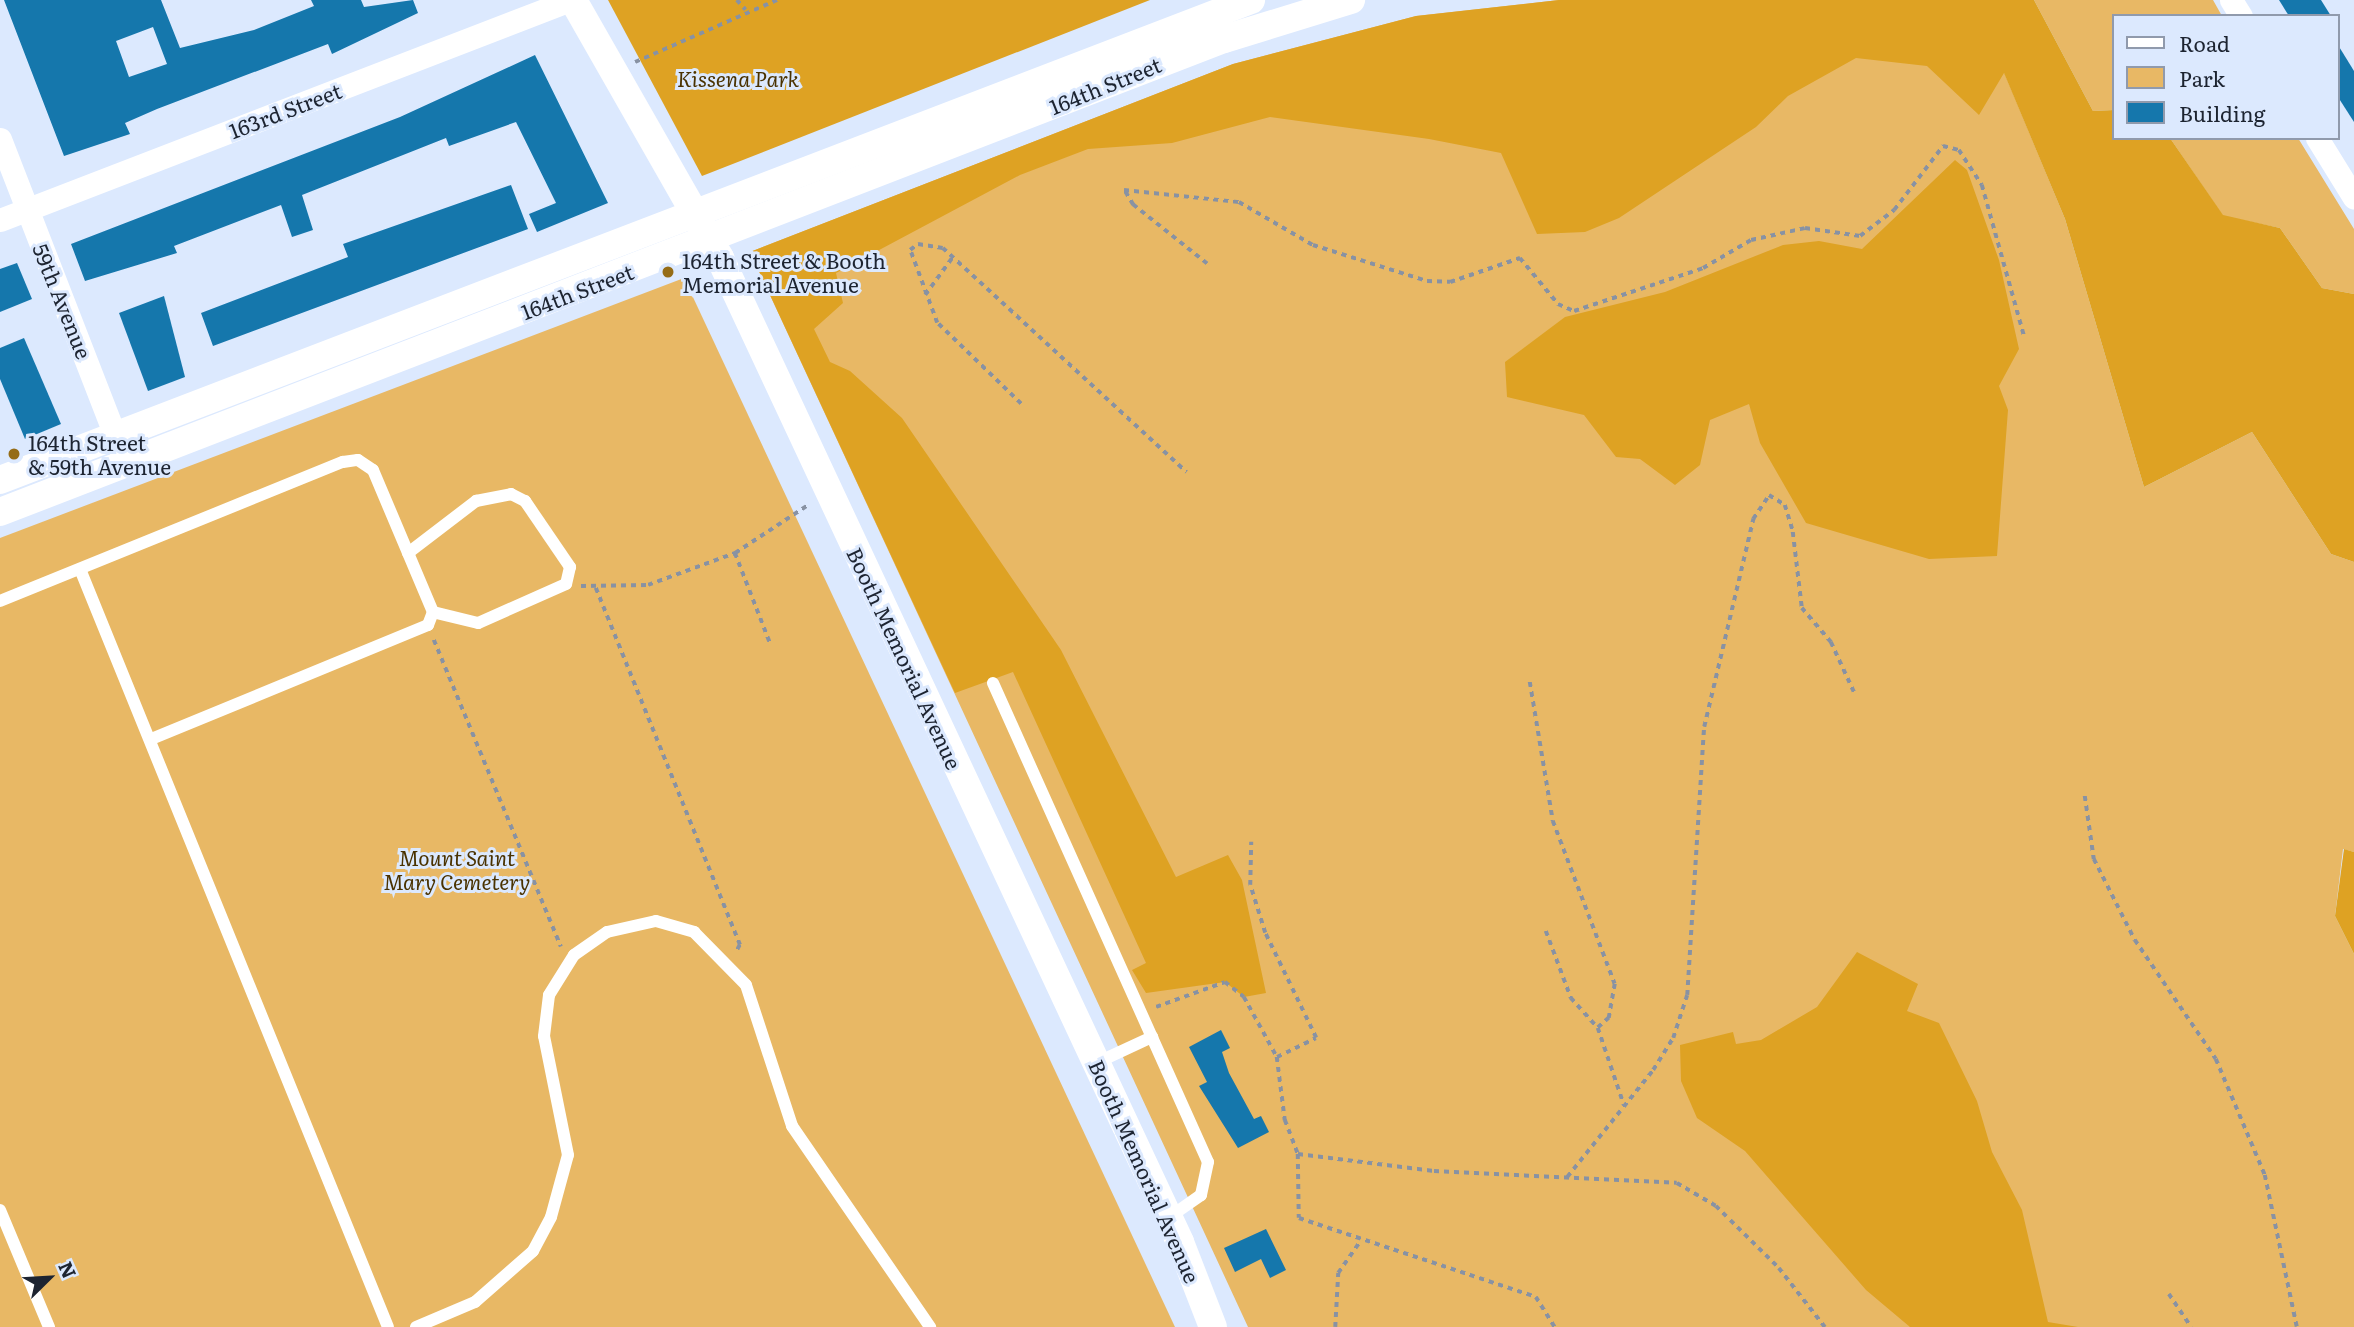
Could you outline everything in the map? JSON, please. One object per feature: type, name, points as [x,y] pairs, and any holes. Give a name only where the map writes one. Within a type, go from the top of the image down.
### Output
[{"type":"street","name":"163rd Street","points":[[0,220],[572,0]]},
{"type":"street","name":"Booth Memorial Avenue","points":[[572,0],[711,240],[1168,1217],[1213,1327]]},
{"type":"street","name":"164th Street","points":[[0,480],[695,211],[1251,0]]},
{"type":"street","name":"164th Street","points":[[0,513],[711,240],[1224,39],[1351,0]]},
{"type":"street","name":"59th Avenue","points":[[0,139],[127,464]]},
{"type":"street","points":[[2318,140],[2354,198]]},
{"type":"lane","points":[[0,601],[358,460],[373,470],[433,612],[428,625],[151,739]]},
{"type":"lane","points":[[408,554],[476,501],[511,495],[525,501],[551,533],[570,567],[566,584],[478,623],[433,612]]},
{"type":"lane","points":[[80,569],[388,1327]]},
{"type":"lane","points":[[993,684],[1208,1162],[1201,1195],[1168,1217]]},
{"type":"lane","points":[[416,1327],[475,1301],[509,1278],[551,1217],[568,1156],[544,1036],[549,995],[568,964],[607,932],[656,921],[694,932],[730,964],[746,985],[792,1126],[930,1327]]},
{"type":"lane","points":[[1096,1063],[1152,1037]]},
{"type":"lane","points":[[0,1210],[49,1327]]},
{"type":"path","points":[[737,0],[746,10]]},
{"type":"path","points":[[635,62],[746,10],[777,0]]},
{"type":"path","points":[[1208,264],[1133,205],[1124,190],[1239,202],[1314,245],[1427,281],[1450,282],[1520,258],[1558,304],[1574,311],[1703,268],[1751,240],[1805,228],[1860,236],[1894,210],[1943,146],[1959,150],[1982,185],[2024,335]]},
{"type":"path","points":[[1021,404],[937,323],[910,250],[924,241],[952,258],[1187,472]]},
{"type":"path","points":[[925,295],[952,258]]},
{"type":"path","points":[[1567,1177],[1673,1038],[1687,995],[1704,727],[1753,519],[1769,495],[1785,505],[1793,532],[1802,608],[1831,642],[1855,694]]},
{"type":"path","points":[[566,584],[596,588],[648,586],[735,553],[810,504]]},
{"type":"path","points":[[735,553],[770,643]]},
{"type":"path","points":[[596,588],[740,945],[730,964]]},
{"type":"path","points":[[428,625],[568,964]]},
{"type":"path","points":[[1530,682],[1553,821],[1615,984],[1609,1018],[1598,1028]]},
{"type":"path","points":[[2085,796],[2094,859],[2135,940],[2216,1059],[2265,1174],[2297,1327]]},
{"type":"path","points":[[1251,842],[1250,885],[1265,933],[1316,1038],[1277,1057]]},
{"type":"path","points":[[1546,931],[1571,998],[1598,1028],[1624,1105]]},
{"type":"path","points":[[1141,1014],[1225,982],[1244,997],[1277,1057],[1285,1120],[1298,1154],[1299,1218],[1536,1297],[1555,1327]]},
{"type":"path","points":[[1298,1154],[1434,1171],[1677,1183],[1706,1200],[1779,1268],[1825,1327]]},
{"type":"path","points":[[1335,1327],[1338,1273],[1360,1240]]},
{"type":"path","points":[[2169,1294],[2191,1327]]},
{"type":"green space","name":"Kissena Park","points":[[608,0],[1150,0],[702,176]]},
{"type":"green space","points":[[1559,0],[2004,72],[2065,219],[2144,487],[2252,432],[2331,554],[2354,562],[2354,852],[2343,849],[2335,916],[2354,954],[2354,1327],[1248,1327],[750,252],[1233,64],[1416,16]]},
{"type":"green space","points":[[1559,0],[2034,0],[2093,111],[2112,110],[2112,140],[2171,140],[2223,215],[2280,228],[2322,288],[2354,294],[2354,562],[2331,554],[2252,432],[2144,487],[2065,219],[2004,73],[1979,115],[1927,66],[1856,58],[1788,96],[1756,127],[1619,218],[1585,232],[1537,234],[1501,153],[1429,139],[1270,117],[1172,143],[1088,149],[1020,175],[836,273],[843,303],[814,329],[830,362],[850,371],[902,418],[1061,650],[1176,877],[1228,855],[1242,880],[1266,993],[1244,997],[1225,982],[1146,993],[1132,970],[1146,963],[1013,672],[955,693],[750,252],[1233,64],[1416,16]]},
{"type":"green space","points":[[2034,0],[2213,0],[2221,14],[2112,14],[2112,110],[2093,111]]},
{"type":"green space","points":[[2171,140],[2299,140],[2354,229],[2354,294],[2322,288],[2280,228],[2223,216]]},
{"type":"green space","points":[[1955,160],[1967,170],[1999,260],[2019,349],[1999,386],[2008,410],[1997,556],[1929,559],[1806,523],[1760,443],[1749,404],[1710,420],[1700,465],[1675,485],[1640,459],[1616,457],[1584,415],[1507,397],[1505,362],[1565,317],[1665,292],[1783,245],[1819,241],[1862,249]]},
{"type":"green space","name":"Mount Saint Mary Cemetery","points":[[684,278],[1175,1327],[0,1327],[0,538]]},
{"type":"green space","points":[[2344,849],[2354,852],[2354,954],[2335,916]]},
{"type":"green space","points":[[1857,952],[1918,984],[1907,1011],[1939,1023],[1977,1101],[1992,1152],[2022,1210],[2048,1322],[2078,1327],[1910,1327],[1866,1290],[1745,1151],[1697,1118],[1681,1081],[1680,1045],[1733,1032],[1736,1044],[1761,1040],[1817,1007]]},
{"type":"building","points":[[4,0],[161,0],[180,48],[254,30],[314,6],[311,0],[361,0],[364,7],[413,0],[418,13],[332,54],[328,44],[157,109],[125,123],[130,134],[64,156]],"holes":[[[153,27],[167,64],[129,77],[116,41]]]},
{"type":"building","points":[[2279,0],[2321,0],[2330,14],[2288,14]]},
{"type":"building","points":[[2340,48],[2354,71],[2354,122],[2340,100]]},
{"type":"building","points":[[535,55],[608,203],[537,232],[529,214],[556,203],[516,122],[449,146],[446,138],[302,195],[313,230],[292,237],[281,205],[174,246],[177,253],[85,281],[71,244],[400,117]]},
{"type":"building","points":[[511,185],[528,229],[213,346],[201,313],[348,257],[343,244]]},
{"type":"building","points":[[17,263],[32,299],[0,312],[0,269]]},
{"type":"building","points":[[164,296],[185,377],[148,391],[119,313]]},
{"type":"building","points":[[24,338],[61,424],[25,439],[0,379],[0,348]]},
{"type":"building","points":[[1221,1030],[1230,1048],[1222,1052],[1229,1073],[1254,1119],[1261,1116],[1269,1132],[1238,1148],[1199,1086],[1207,1082],[1189,1047]]},
{"type":"building","points":[[1266,1229],[1286,1270],[1270,1278],[1261,1259],[1235,1272],[1224,1248]]},
{"type":"place","name":"164th Street & Booth Memorial Avenue","points":[[668,272]]},
{"type":"place","name":"164th Street & 59th Avenue","points":[[14,454]]}]
